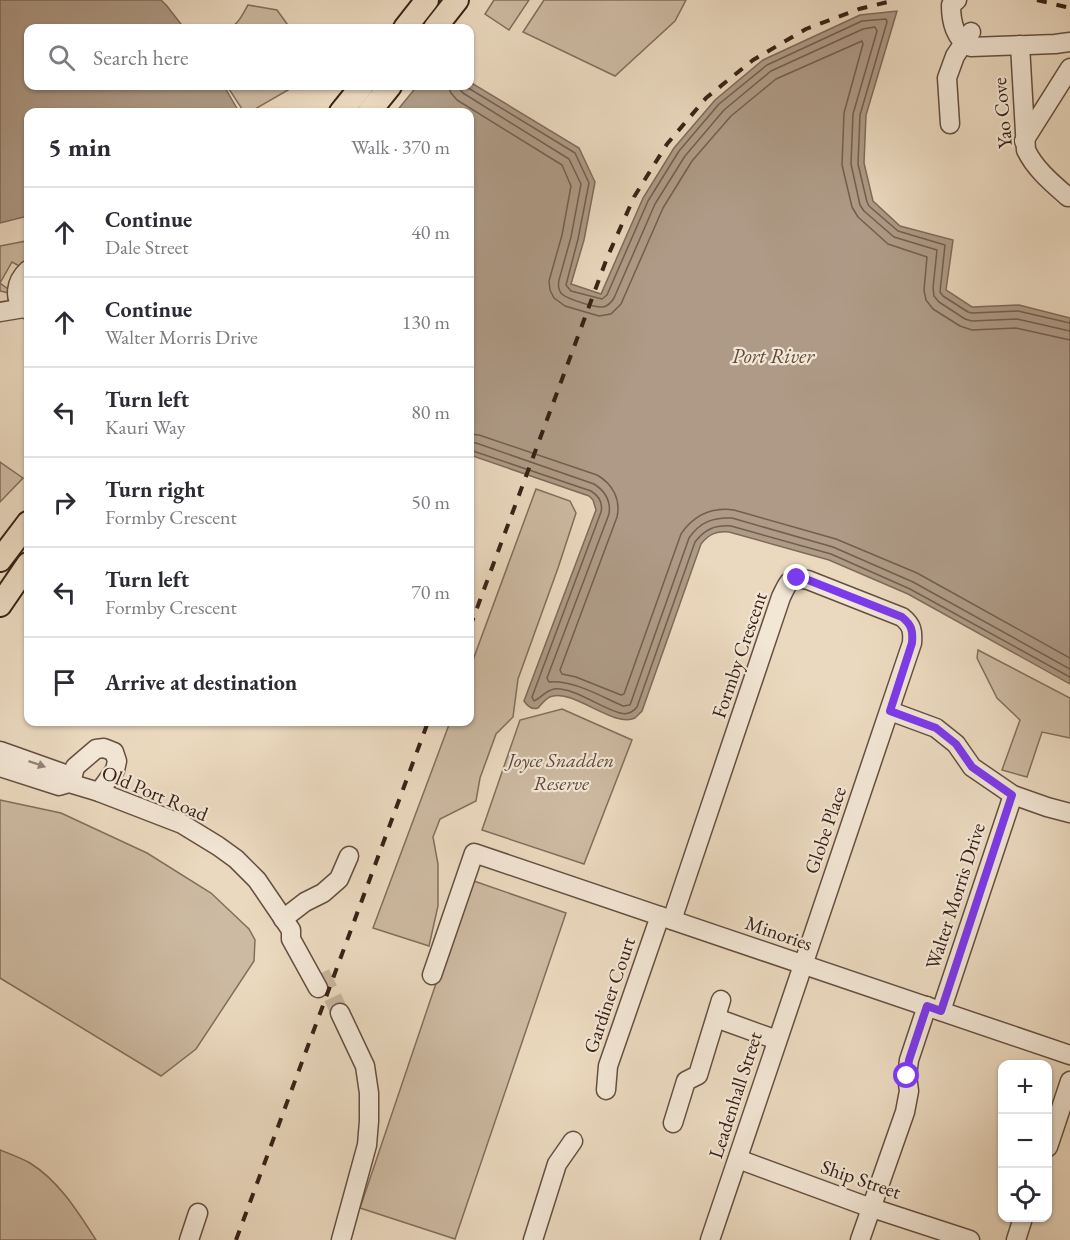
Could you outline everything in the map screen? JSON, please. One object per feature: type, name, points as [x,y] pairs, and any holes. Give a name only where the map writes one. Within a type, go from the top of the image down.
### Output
[{"type":"main road","points":[[408,24],[427,0]]},
{"type":"main road","points":[[438,24],[457,0]]},
{"type":"main road","points":[[344,108],[359,90]]},
{"type":"main road","points":[[372,108],[387,90]]},
{"type":"main road","points":[[0,536],[24,511]]},
{"type":"main road","points":[[0,560],[24,528]]},
{"type":"main road","points":[[0,604],[24,570]]},
{"type":"street","points":[[958,0],[951,5],[953,25],[967,38],[971,47],[1065,44]]},
{"type":"street","points":[[950,124],[947,78],[955,56],[967,38]]},
{"type":"street","name":"Yao Cove","points":[[1020,45],[1026,150],[1031,160],[1047,179],[1068,197]]},
{"type":"street","points":[[1024,141],[1070,68]]},
{"type":"street","points":[[0,312],[17,304],[18,281],[24,274]]},
{"type":"street","name":"Formby Crescent","points":[[666,918],[781,597],[789,582],[797,578],[808,580],[902,617],[909,624],[913,632],[912,643],[890,711]]},
{"type":"street","points":[[890,711],[936,728],[956,744],[972,767],[1012,795],[1070,813]]},
{"type":"street","name":"Globe Place","points":[[802,964],[890,711]]},
{"type":"street","points":[[70,783],[75,767],[96,749],[104,748],[114,752],[117,761],[115,770],[99,792]]},
{"type":"street","name":"Old Port Road","points":[[0,751],[62,773],[70,783]]},
{"type":"street","name":"Old Port Road","points":[[0,767],[59,786],[70,783],[99,792],[182,824],[218,846],[236,859],[256,880],[287,924],[291,939],[319,980]]},
{"type":"street","name":"Walter Morris Drive","points":[[860,1240],[905,1112],[909,1091],[907,1076],[909,1060],[934,1009],[1012,795]]},
{"type":"street","name":"Minories","points":[[432,975],[474,853],[1070,1055]]},
{"type":"street","points":[[287,924],[305,902],[323,893],[339,879],[349,856]]},
{"type":"street","name":"Gardiner Court","points":[[606,1090],[608,1066],[666,918]]},
{"type":"street","name":"Leadenhall Street","points":[[710,1240],[802,964]]},
{"type":"street","points":[[673,1123],[686,1082],[698,1074],[721,1000]]},
{"type":"street","points":[[716,1018],[777,1040]]},
{"type":"street","points":[[338,1020],[365,1066],[369,1093],[367,1144],[340,1240]]},
{"type":"street","points":[[1052,1133],[1070,1081]]},
{"type":"street","points":[[533,1240],[557,1164],[573,1141]]},
{"type":"street","name":"Ship Street","points":[[738,1159],[970,1240]]},
{"type":"street","points":[[189,1240],[198,1213]]},
{"type":"street","points":[[1016,1240],[1022,1222]]},
{"type":"green space","points":[[494,0],[529,0],[509,30],[485,14]]},
{"type":"green space","points":[[544,0],[686,0],[675,21],[615,76],[523,32]]},
{"type":"green space","points":[[248,5],[277,10],[287,24],[235,24]]},
{"type":"green space","points":[[230,90],[288,90],[257,108],[241,108]]},
{"type":"green space","points":[[24,241],[24,266],[12,262],[0,283],[0,246]]},
{"type":"green space","points":[[0,283],[8,289],[9,293],[0,291]]},
{"type":"green space","points":[[0,462],[23,478],[0,502]]},
{"type":"green space","points":[[536,489],[570,501],[576,513],[518,679],[513,717],[496,734],[480,778],[476,801],[440,819],[433,837],[438,864],[438,906],[429,946],[373,928],[449,726],[474,726],[474,657]]},
{"type":"green space","points":[[978,650],[1070,698],[1070,738],[1042,732],[1027,777],[1002,770],[1020,720],[997,698],[977,658]]},
{"type":"green space","name":"Joyce Snadden Reserve","points":[[562,709],[632,740],[584,864],[482,830],[520,720]]},
{"type":"green space","points":[[0,800],[61,813],[147,853],[211,893],[249,929],[255,940],[254,961],[196,1049],[161,1076],[0,978]]},
{"type":"green space","points":[[471,880],[566,913],[455,1239],[360,1208]]},
{"type":"green space","points":[[0,1150],[30,1163],[50,1179],[67,1198],[96,1240],[0,1240]]},
{"type":"water","points":[[0,0],[161,0],[181,24],[24,24],[24,90],[226,90],[237,108],[24,108],[24,217],[0,223]]},
{"type":"water","name":"Port River","points":[[897,11],[866,115],[864,163],[873,201],[900,226],[953,240],[946,290],[972,307],[1019,305],[1070,318],[1070,684],[908,594],[829,560],[724,532],[713,534],[701,544],[642,711],[635,718],[626,720],[617,718],[562,696],[553,696],[545,700],[538,708],[530,708],[524,701],[596,510],[589,496],[474,456],[474,108],[399,108],[414,90],[474,90],[474,84],[579,148],[595,182],[584,240],[571,284],[601,294],[643,198],[674,148],[715,100],[763,60],[860,15]]},
{"type":"tunnel","points":[[321,973],[340,1013]]},
{"type":"railway","points":[[474,616],[607,258],[634,197],[667,144],[706,98],[753,60],[806,29],[859,9],[896,0]]},
{"type":"railway","points":[[1037,0],[1070,8]]},
{"type":"railway","points":[[236,1240],[427,726]]},
{"type":"route","points":[[797,578],[808,580],[902,617],[909,624],[913,632],[912,643],[890,711],[936,728],[956,744],[972,767],[1012,795],[941,1011],[927,1006],[909,1060],[907,1076]]}]
